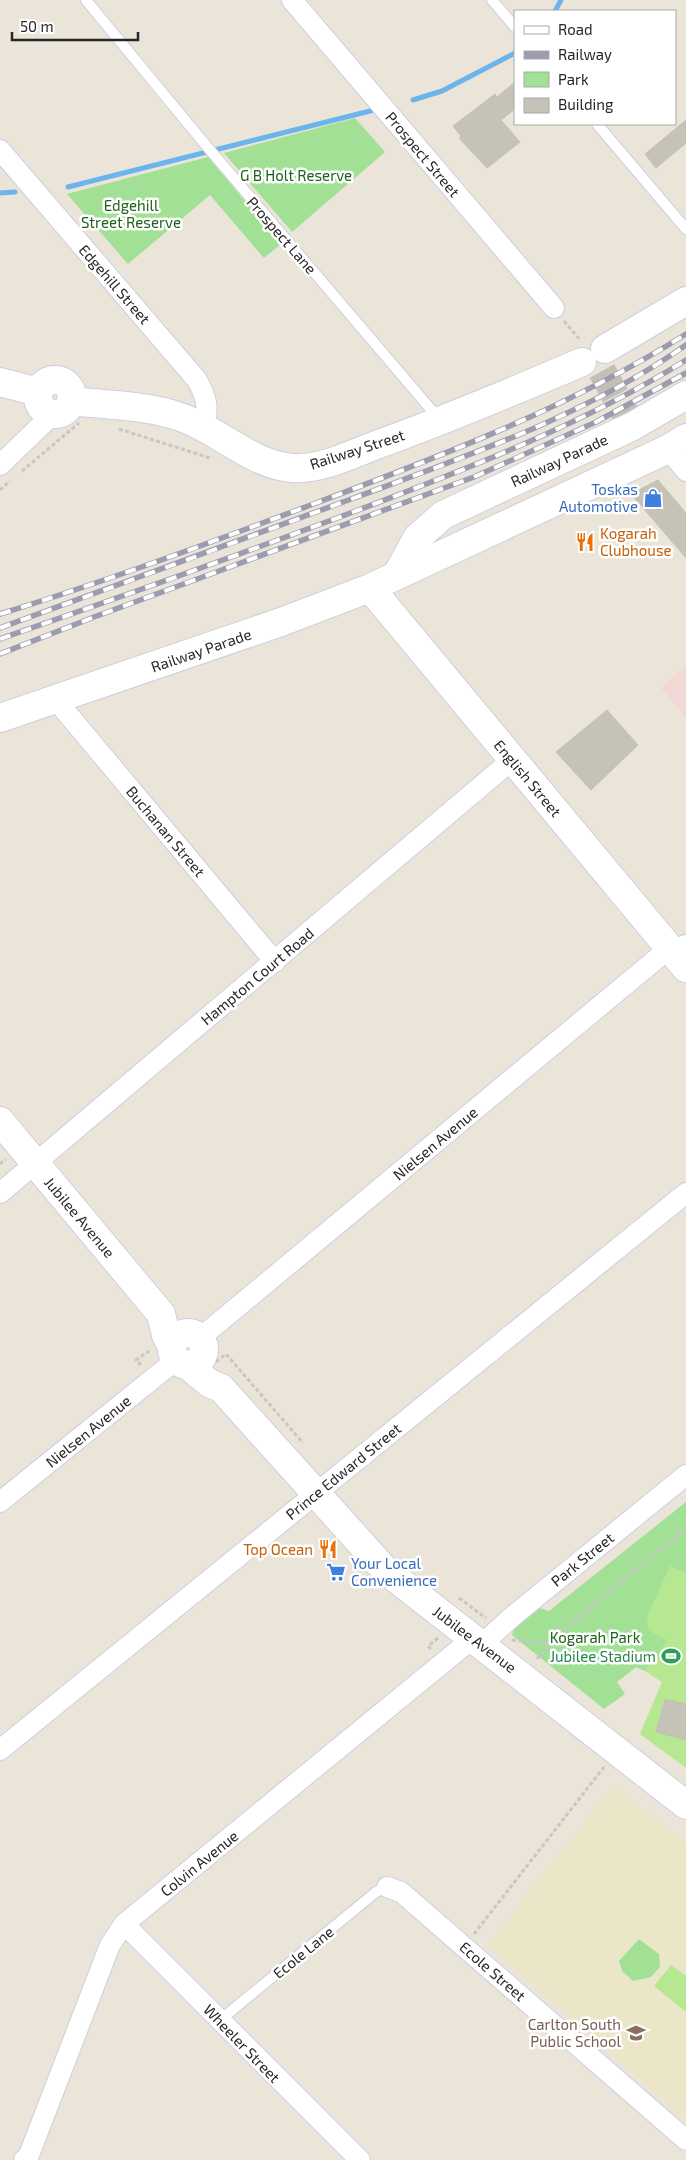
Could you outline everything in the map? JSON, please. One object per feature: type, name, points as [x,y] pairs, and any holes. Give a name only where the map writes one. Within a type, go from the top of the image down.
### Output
[{"type":"main road","name":"Railway Street","points":[[0,382],[62,406],[138,408],[181,417],[257,456],[292,468],[318,465],[442,421],[595,359],[686,301]]},
{"type":"main road","name":"Railway Parade","points":[[398,573],[417,538],[443,515],[686,395]]},
{"type":"main road","name":"Railway Parade","points":[[0,718],[281,622],[370,588],[398,573],[677,444]]},
{"type":"main road","name":"English Street","points":[[370,588],[513,759],[681,954]]},
{"type":"main road","name":"Jubilee Avenue","points":[[0,1121],[161,1314],[166,1335],[188,1350],[209,1383],[222,1388],[385,1570],[484,1638],[686,1804]]},
{"type":"street","name":"Prospect Street","points":[[292,0],[554,308]]},
{"type":"street","name":"Edgehill Street","points":[[0,150],[197,380],[207,396],[208,410],[204,428]]},
{"type":"street","points":[[7,472],[62,406]]},
{"type":"street","points":[[677,444],[686,471]]},
{"type":"street","name":"Buchanan Street","points":[[56,700],[275,962]]},
{"type":"street","name":"Hampton Court Road","points":[[0,1193],[513,759]]},
{"type":"street","name":"Nielsen Avenue","points":[[0,1502],[153,1379],[660,956],[681,954]]},
{"type":"street","name":"Prince Edward Street","points":[[0,1750],[686,1193]]},
{"type":"street","name":"Park Street","points":[[484,1638],[686,1475]]},
{"type":"street","name":"Colvin Avenue","points":[[29,2158],[110,1945],[124,1924],[484,1638]]},
{"type":"street","name":"Ecole Street","points":[[387,1888],[401,1892],[686,2140]]},
{"type":"street","name":"Wheeler Street","points":[[124,1924],[360,2160]]},
{"type":"lane","name":"Prospect Lane","points":[[86,0],[214,156],[442,421]]},
{"type":"lane","points":[[492,0],[514,26]]},
{"type":"lane","points":[[598,125],[686,229]]},
{"type":"lane","name":"Ecole Lane","points":[[220,2020],[376,1892],[387,1888]]},
{"type":"path","points":[[554,308],[595,359]]},
{"type":"path","points":[[21,472],[62,406]]},
{"type":"path","points":[[0,490],[7,472]]},
{"type":"path","points":[[153,1379],[136,1360],[188,1350],[308,1450]]},
{"type":"path","points":[[537,1659],[566,1628],[686,1528]]},
{"type":"path","points":[[452,1593],[484,1638],[551,1644]]},
{"type":"path","points":[[464,1946],[606,1765]]},
{"type":"shaded area","points":[[686,666],[686,718],[661,688]]},
{"type":"shaded area","name":"Carlton South Public School","points":[[612,1787],[686,1843],[686,2120],[488,1945]]},
{"type":"green space","name":"G B Holt Reserve","points":[[355,118],[385,152],[292,232],[224,153]]},
{"type":"green space","name":"Edgehill Street Reserve","points":[[208,157],[281,244],[264,258],[210,195],[128,264],[67,194]]},
{"type":"green space","name":"Kogarah Park","points":[[686,1502],[686,1573],[670,1567],[668,1641],[645,1671],[636,1667],[617,1682],[625,1694],[604,1709],[512,1635],[515,1626],[536,1607],[549,1611]]},
{"type":"green space","name":"Jubilee Stadium","points":[[670,1566],[686,1573],[686,1768],[640,1734],[662,1682],[645,1671],[667,1641],[648,1630],[647,1616]]},
{"type":"green space","points":[[639,1939],[659,1954],[660,1967],[651,1977],[633,1981],[622,1971],[619,1961]]},
{"type":"green space","points":[[671,1965],[686,1976],[686,2012],[654,1986]]},
{"type":"building","points":[[514,83],[514,110],[501,120],[520,142],[487,168],[459,138],[461,136],[453,126],[495,94],[497,97]]},
{"type":"building","points":[[686,120],[686,143],[656,168],[645,154]]},
{"type":"building","points":[[658,480],[686,513],[686,558],[631,494]]},
{"type":"building","points":[[607,710],[638,745],[591,790],[556,752]]},
{"type":"building","points":[[665,1699],[686,1704],[686,1740],[656,1732]]},
{"type":"waterway","points":[[556,10],[561,0]]},
{"type":"waterway","points":[[413,100],[442,91],[514,54]]},
{"type":"waterway","points":[[68,187],[374,110]]},
{"type":"waterway","points":[[0,193],[15,192]]},
{"type":"tunnel","points":[[602,371],[626,415]]},
{"type":"railway","points":[[0,614],[199,547],[459,448],[552,407],[642,360],[686,334]]},
{"type":"railway","points":[[0,628],[483,450],[608,393],[686,345]]},
{"type":"railway","points":[[0,639],[265,545],[481,462],[606,405],[686,360]]},
{"type":"railway","points":[[0,654],[94,617],[474,477],[596,422],[686,373]]},
{"type":"place","name":"Toskas Automotive","points":[[653,498]]},
{"type":"place","name":"Kogarah Clubhouse","points":[[585,542]]},
{"type":"place","name":"Top Ocean","points":[[328,1549]]},
{"type":"place","name":"Your Local Convenience","points":[[336,1572]]},
{"type":"place","name":"Jubilee Stadium","points":[[671,1656]]},
{"type":"place","name":"Carlton South Public School","points":[[636,2033]]}]
